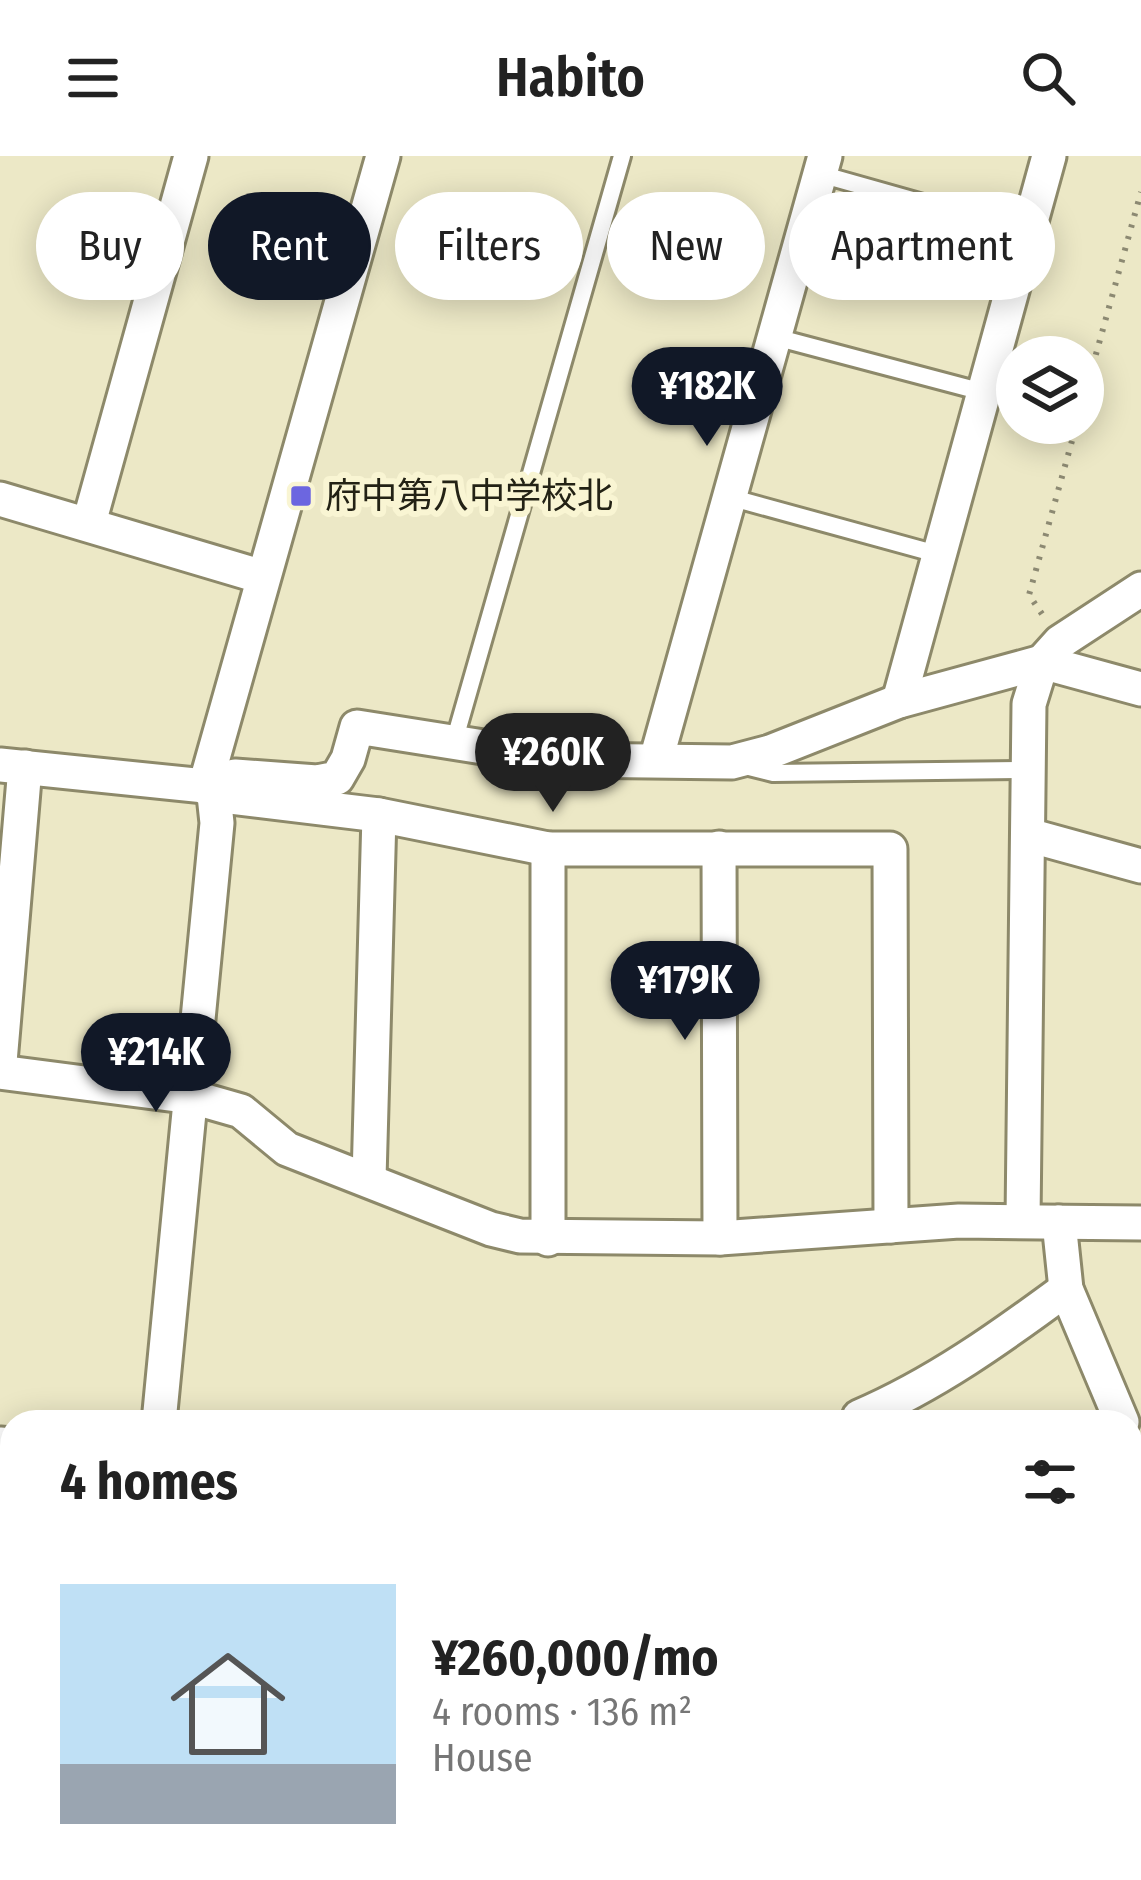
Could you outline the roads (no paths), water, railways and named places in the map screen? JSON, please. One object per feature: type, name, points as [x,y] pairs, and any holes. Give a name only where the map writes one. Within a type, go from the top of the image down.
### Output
[{"type":"street","points":[[89,523],[190,156]]},
{"type":"street","points":[[160,1410],[217,823],[210,790],[263,577],[383,156]]},
{"type":"street","points":[[1038,192],[1048,156]]},
{"type":"street","points":[[656,760],[823,165]]},
{"type":"street","points":[[899,700],[1007,300]]},
{"type":"street","points":[[0,499],[263,577]]},
{"type":"street","points":[[210,790],[236,776],[317,782],[337,778],[357,727],[565,760],[732,762],[770,752],[899,700],[1051,652],[1141,589]]},
{"type":"street","points":[[1051,652],[1141,689]]},
{"type":"street","points":[[1023,1220],[1029,704],[1051,652]]},
{"type":"street","points":[[0,1062],[13,766],[379,814],[548,849],[890,849],[890,1226]]},
{"type":"street","points":[[369,1179],[379,814]]},
{"type":"street","points":[[1028,835],[1141,866]]},
{"type":"street","points":[[719,848],[720,1238]]},
{"type":"street","points":[[548,849],[548,1238]]},
{"type":"street","points":[[0,1072],[193,1097],[241,1111],[287,1149],[490,1229],[548,1238],[720,1238],[1023,1220],[1141,1223]]},
{"type":"street","points":[[1059,1222],[1066,1289],[1124,1410]]},
{"type":"street","points":[[876,1410],[1008,1332],[1066,1289]]},
{"type":"lane","points":[[454,742],[622,156]]},
{"type":"lane","points":[[823,165],[905,192]]},
{"type":"lane","points":[[775,337],[982,392]]},
{"type":"lane","points":[[729,497],[937,554]]},
{"type":"lane","points":[[732,762],[773,773],[1028,770]]},
{"type":"place","name":"府中第八中学校北","points":[[301,496]]}]
